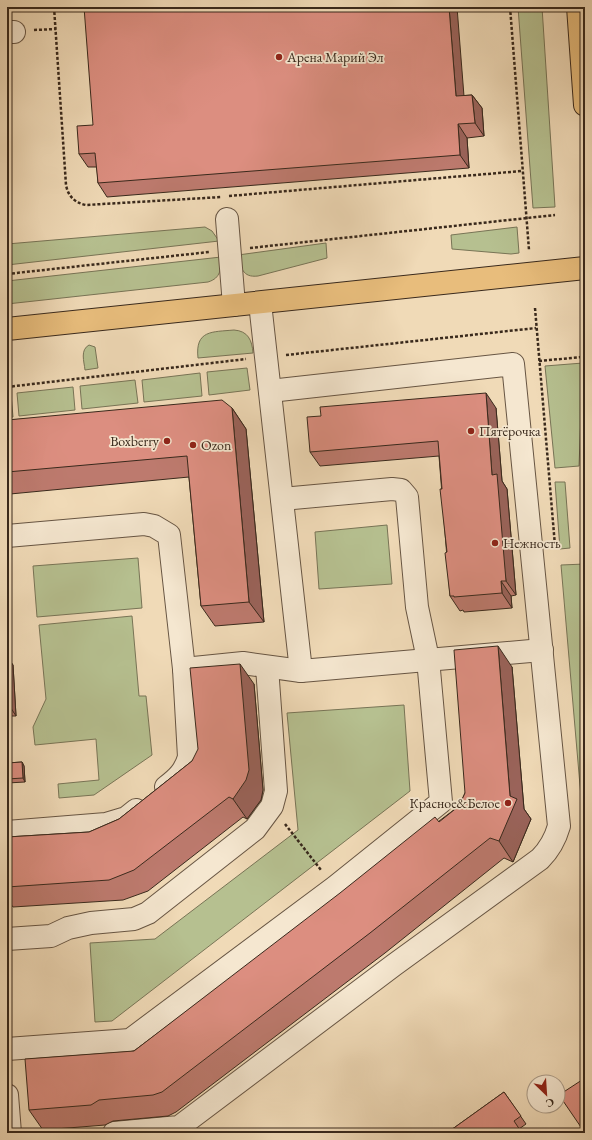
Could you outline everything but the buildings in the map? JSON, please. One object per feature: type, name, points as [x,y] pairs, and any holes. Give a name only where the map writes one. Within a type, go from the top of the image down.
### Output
[{"type":"main road","points":[[578,7],[585,106]]},
{"type":"main road","points":[[7,329],[585,268]]},
{"type":"lane","points":[[227,219],[234,305]]},
{"type":"lane","points":[[260,303],[300,670]]},
{"type":"lane","points":[[114,1133],[179,1127],[548,850],[556,837],[559,826],[514,364],[270,391]]},
{"type":"lane","points":[[7,1049],[130,1040],[335,887],[441,802],[428,660],[417,607],[408,503],[404,492],[392,489],[282,499]]},
{"type":"lane","points":[[7,536],[144,524],[162,530],[169,535],[184,669],[189,757],[186,768],[180,776],[126,818],[116,822],[7,832]]},
{"type":"lane","points":[[184,669],[243,663],[300,670],[542,650]]},
{"type":"lane","points":[[7,939],[51,936],[68,928],[134,919],[148,913],[255,829],[272,806],[276,791],[267,667]]},
{"type":"lane","points":[[7,1095],[10,1133]]},
{"type":"path","points":[[54,7],[66,185],[70,196],[80,204],[92,205],[225,196],[522,171]]},
{"type":"path","points":[[510,7],[529,250]]},
{"type":"path","points":[[7,274],[555,215]]},
{"type":"path","points":[[514,364],[582,357]]},
{"type":"path","points":[[272,806],[335,887]]},
{"type":"green space","points":[[518,7],[542,7],[555,207],[533,208]]},
{"type":"green space","points":[[7,122],[10,162],[7,171]]},
{"type":"green space","points":[[205,227],[212,231],[219,241],[7,265],[7,244]]},
{"type":"green space","points":[[517,227],[519,253],[511,254],[452,249],[451,235]]},
{"type":"green space","points":[[326,243],[327,258],[258,276],[249,275],[243,271],[238,255]]},
{"type":"green space","points":[[221,257],[218,275],[216,278],[208,282],[7,304],[7,281]]},
{"type":"green space","points":[[234,330],[246,334],[252,344],[253,353],[198,358],[199,342],[202,337],[212,332]]},
{"type":"green space","points":[[89,345],[95,347],[98,368],[85,370],[83,359],[84,350]]},
{"type":"green space","points":[[583,363],[579,466],[555,468],[545,366]]},
{"type":"green space","points":[[247,368],[250,390],[209,395],[207,372]]},
{"type":"green space","points":[[200,373],[202,396],[144,402],[142,380]]},
{"type":"green space","points":[[135,380],[138,403],[82,409],[80,386]]},
{"type":"green space","points":[[73,387],[75,410],[19,416],[17,393]]},
{"type":"green space","points":[[7,394],[11,394],[13,417],[7,417]]},
{"type":"green space","points":[[555,482],[565,482],[570,548],[560,549]]},
{"type":"green space","points":[[387,525],[392,584],[319,589],[315,532]]},
{"type":"green space","points":[[138,558],[142,608],[37,617],[33,566]]},
{"type":"green space","points":[[585,564],[585,796],[581,797],[561,565]]},
{"type":"green space","points":[[132,616],[139,696],[146,696],[152,755],[94,795],[59,798],[58,784],[99,780],[96,739],[35,745],[33,727],[46,699],[39,625]]},
{"type":"green space","points":[[404,705],[410,791],[112,1021],[95,1022],[90,943],[155,939],[298,830],[287,713]]},
{"type":"place","name":"Арена Марий Эл","points":[[279,57]]},
{"type":"place","name":"Пятёрочка","points":[[471,431]]},
{"type":"place","name":"Boxberry","points":[[167,441]]},
{"type":"place","name":"Ozon","points":[[193,445]]},
{"type":"place","name":"Нежность","points":[[495,543]]},
{"type":"place","name":"Красное&Белое","points":[[508,803]]}]
